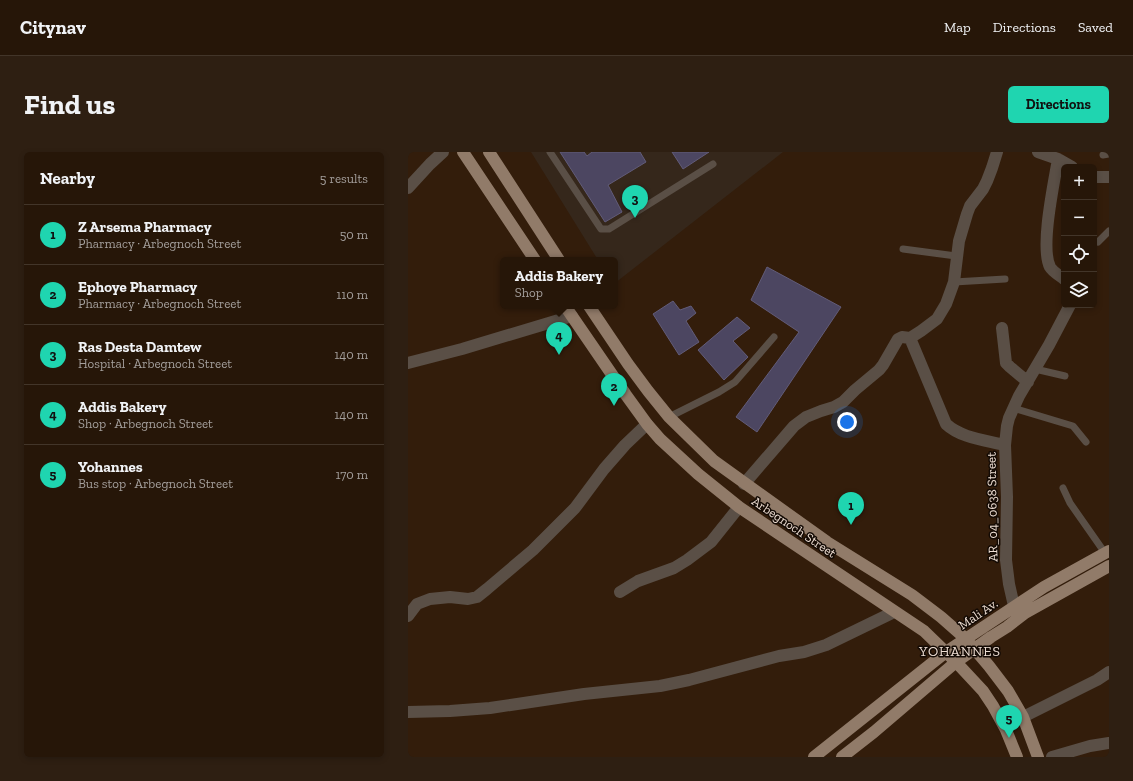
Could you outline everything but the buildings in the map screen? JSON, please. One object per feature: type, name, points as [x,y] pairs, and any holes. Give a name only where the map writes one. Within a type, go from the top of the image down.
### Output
[{"type":"main road","points":[[463,152],[533,257]]},
{"type":"main road","points":[[489,152],[557,257]]},
{"type":"main road","name":"Arbegnoch Street","points":[[590,309],[628,364],[669,417],[714,461],[744,484],[827,542],[912,595],[941,617],[975,648],[1008,691],[1023,717],[1038,757]]},
{"type":"main road","name":"Arbegnoch Street","points":[[569,311],[647,424],[660,439],[698,474],[739,507],[924,631],[982,690],[993,706],[1006,730],[1017,757]]},
{"type":"main road","name":"Mali Av.","points":[[814,757],[946,652],[1014,606],[1068,573],[1107,552]]},
{"type":"main road","name":"Mali Av.","points":[[842,757],[874,732],[956,662],[975,648],[1025,613],[1109,566]]},
{"type":"main road","points":[[864,718],[874,732]]},
{"type":"street","points":[[408,188],[443,152]]},
{"type":"street","points":[[744,484],[794,426],[806,417],[834,407],[843,402],[879,370],[898,339],[902,337],[910,338],[937,319],[946,304],[954,282],[956,256],[967,214],[970,206],[987,181],[996,152]]},
{"type":"street","points":[[1038,152],[1058,159],[1067,164]]},
{"type":"street","points":[[1058,159],[1048,220],[1047,254],[1051,268],[1061,276]]},
{"type":"street","points":[[1097,177],[1109,177]]},
{"type":"street","name":"AR_04_0638 Street","points":[[1014,606],[1008,584],[1006,560],[1007,497],[1005,445],[1008,418],[1018,396],[1028,382],[1068,308]]},
{"type":"street","points":[[408,363],[462,349],[569,311]]},
{"type":"street","points":[[1002,328],[1006,362],[1028,382]]},
{"type":"street","points":[[910,338],[946,424],[958,433],[1005,445]]},
{"type":"street","points":[[408,616],[417,604],[430,599],[450,597],[468,599],[477,597],[487,589],[533,550],[576,508],[604,469],[647,424]]},
{"type":"street","points":[[620,592],[638,581],[674,568],[687,560],[711,542],[739,507]]},
{"type":"street","points":[[408,712],[490,708],[584,694],[660,686],[689,680],[779,656],[804,652],[826,645],[894,612]]},
{"type":"street","points":[[1023,717],[1109,672]]},
{"type":"street","points":[[1052,757],[1090,746],[1109,743]]},
{"type":"lane","points":[[550,152],[601,229],[609,229],[713,164]]},
{"type":"lane","points":[[1098,242],[1109,230]]},
{"type":"lane","points":[[903,249],[956,256]]},
{"type":"lane","points":[[954,282],[1005,279]]},
{"type":"lane","points":[[669,417],[719,392],[735,382],[774,337]]},
{"type":"lane","points":[[1035,369],[1065,376]]},
{"type":"lane","points":[[1013,408],[1073,426],[1086,442]]},
{"type":"lane","points":[[1063,488],[1070,503],[1107,552]]},
{"type":"shaded area","points":[[531,152],[783,152],[618,281],[618,257],[596,257]]},
{"type":"place","name":"Ras Desta Damtew","points":[[635,218]]},
{"type":"place","name":"Addis Bakery","points":[[559,355]]},
{"type":"place","name":"Ephoye Pharmacy","points":[[614,406]]},
{"type":"place","name":"Z Arsema Pharmacy","points":[[851,525]]},
{"type":"place","name":"Yohannes","points":[[1009,738]]},
{"type":"district","name":"YOHANNES","points":[[960,651]]}]
